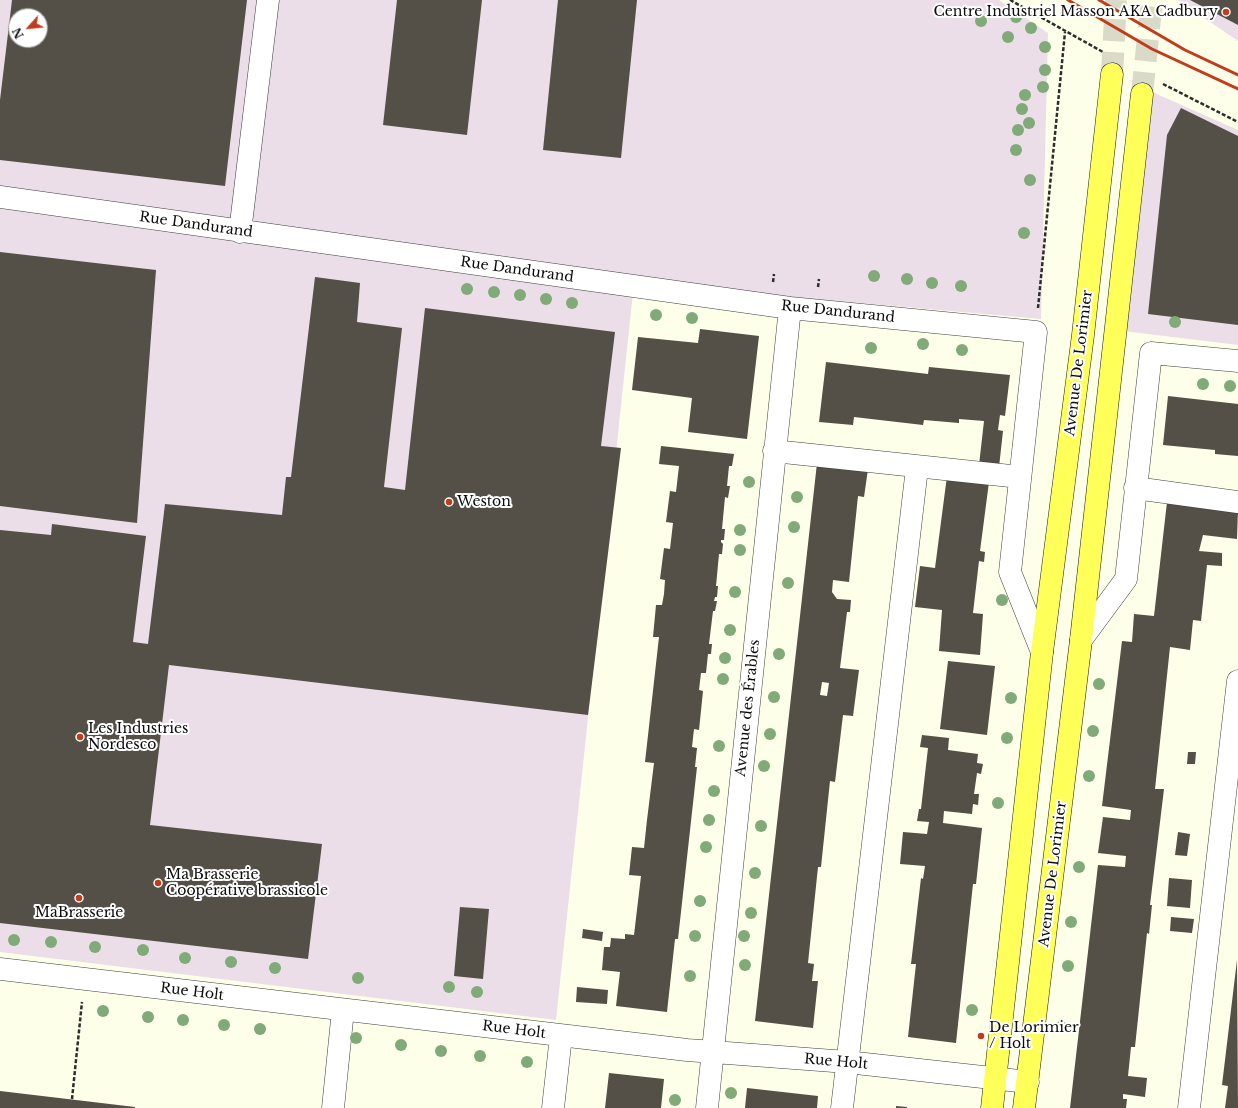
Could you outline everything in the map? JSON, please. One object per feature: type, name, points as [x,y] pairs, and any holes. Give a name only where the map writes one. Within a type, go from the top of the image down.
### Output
[{"type":"main road","name":"Avenue De Lorimier","points":[[992,1108],[1042,652],[1082,335],[1112,74]]},
{"type":"main road","name":"Avenue De Lorimier","points":[[1024,1108],[1081,640],[1142,94]]},
{"type":"street","points":[[240,232],[268,0]]},
{"type":"street","name":"Rue Dandurand","points":[[0,197],[240,232],[790,308],[1036,332]]},
{"type":"street","name":"Avenue des Érables","points":[[707,1108],[714,1053],[774,451],[790,308]]},
{"type":"street","name":"Avenue De Lorimier","points":[[1036,332],[1010,572],[1042,652]]},
{"type":"street","name":"Avenue De Lorimier","points":[[1081,640],[1126,579],[1151,353],[1238,361]]},
{"type":"street","points":[[774,451],[917,468],[1020,477]]},
{"type":"street","points":[[842,1108],[917,468]]},
{"type":"street","points":[[1135,488],[1238,502]]},
{"type":"street","points":[[1190,1108],[1238,682]]},
{"type":"street","name":"Rue Holt","points":[[0,969],[714,1053],[848,1062],[994,1080],[1028,1082]]},
{"type":"street","points":[[333,1108],[343,1010]]},
{"type":"street","points":[[553,1108],[561,1036]]},
{"type":"path","points":[[1036,332],[1065,32]]},
{"type":"path","points":[[1196,101],[1238,122]]},
{"type":"path","points":[[773,282],[774,274]]},
{"type":"path","points":[[818,287],[819,280]]},
{"type":"path","points":[[72,1099],[82,1002]]},
{"type":"shaded area","points":[[0,0],[999,0],[1048,33],[1041,319],[634,283],[556,1020],[0,952]]},
{"type":"shaded area","points":[[1178,0],[1238,0],[1238,41]]},
{"type":"shaded area","points":[[1150,91],[1238,130],[1238,345],[1123,331]]},
{"type":"building","points":[[12,0],[247,0],[225,186],[0,160],[0,100],[8,33],[8,48],[48,48],[48,8],[11,8]]},
{"type":"building","points":[[397,0],[482,0],[467,135],[383,125]]},
{"type":"building","points":[[558,0],[637,0],[621,158],[543,150]]},
{"type":"building","name":"Centre Industriel Masson AKA Cadbury","points":[[1190,0],[1238,0],[1238,25]]},
{"type":"building","points":[[1181,108],[1238,136],[1238,325],[1148,314],[1167,135]]},
{"type":"building","points":[[0,252],[156,270],[137,523],[0,506]]},
{"type":"building","points":[[315,277],[360,283],[357,322],[402,328],[384,487],[405,490],[425,308],[615,332],[601,446],[621,448],[588,715],[169,665],[150,825],[322,844],[308,959],[0,923],[0,530],[51,535],[52,524],[146,536],[133,642],[148,644],[165,504],[282,515],[286,477],[291,477]]},
{"type":"building","points":[[700,329],[759,336],[747,439],[688,432],[692,398],[632,390],[638,337],[698,343]]},
{"type":"building","points":[[826,362],[928,374],[929,367],[1010,375],[1005,416],[1000,415],[998,430],[1003,431],[999,467],[979,465],[984,421],[959,419],[959,423],[924,420],[923,425],[854,417],[853,425],[819,422]]},
{"type":"building","points":[[1168,396],[1238,404],[1238,456],[1215,454],[1215,450],[1163,445]]},
{"type":"building","points":[[661,446],[734,454],[732,466],[729,466],[727,486],[730,486],[728,498],[725,497],[722,529],[725,529],[724,540],[721,540],[723,544],[722,554],[719,554],[716,586],[718,586],[717,597],[715,597],[714,601],[717,601],[715,611],[713,611],[709,644],[712,644],[711,654],[708,654],[706,673],[701,673],[699,690],[703,691],[699,730],[694,729],[692,747],[697,748],[695,767],[697,767],[678,939],[675,939],[667,1012],[616,1006],[620,972],[602,970],[604,947],[610,947],[611,938],[625,939],[625,934],[634,935],[641,876],[629,875],[632,847],[644,848],[654,763],[645,762],[659,637],[653,637],[656,605],[662,605],[664,594],[665,580],[660,579],[664,548],[670,549],[673,523],[666,522],[670,491],[676,492],[679,466],[659,464]]},
{"type":"building","points":[[817,463],[868,469],[864,497],[858,496],[849,582],[833,580],[832,592],[837,599],[851,600],[850,612],[847,612],[840,668],[859,670],[853,716],[843,715],[835,782],[830,781],[821,867],[818,867],[808,963],[814,964],[812,981],[818,981],[813,1028],[755,1021]],"holes":[[[822,682],[829,683],[827,696],[820,695]]]},
{"type":"building","points":[[947,476],[989,482],[980,551],[985,552],[984,562],[979,561],[973,613],[983,614],[980,655],[939,651],[942,610],[915,607],[920,566],[935,568]]},
{"type":"building","points":[[1167,502],[1238,510],[1237,539],[1203,535],[1199,551],[1222,553],[1222,566],[1207,565],[1201,621],[1193,620],[1190,650],[1170,647],[1155,789],[1164,789],[1150,905],[1152,905],[1149,934],[1147,933],[1135,1047],[1131,1047],[1128,1076],[1147,1078],[1145,1097],[1123,1094],[1123,1099],[1127,1099],[1126,1108],[1070,1108],[1098,865],[1125,867],[1126,856],[1098,853],[1103,817],[1130,820],[1131,810],[1102,806],[1122,641],[1132,642],[1134,614],[1154,616]]},
{"type":"building","points":[[948,661],[995,666],[987,735],[940,729]]},
{"type":"building","points":[[922,735],[949,738],[948,750],[978,754],[977,763],[983,764],[981,774],[977,773],[974,794],[979,794],[978,805],[973,804],[972,814],[944,811],[943,823],[982,828],[976,884],[973,884],[956,1043],[908,1037],[916,964],[911,964],[921,878],[923,879],[925,866],[900,864],[903,832],[927,834],[929,822],[917,821],[919,809],[921,809],[928,748],[920,747]]},
{"type":"building","points":[[1188,752],[1196,752],[1195,764],[1187,764]]},
{"type":"building","points":[[1178,832],[1190,834],[1187,856],[1175,855]]},
{"type":"building","points":[[1169,878],[1192,880],[1190,908],[1167,906]]},
{"type":"building","points":[[460,907],[489,909],[483,979],[454,976]]},
{"type":"building","points":[[1171,917],[1194,919],[1192,933],[1170,931]]},
{"type":"building","points":[[583,929],[603,932],[602,941],[582,938]]},
{"type":"building","points":[[1237,960],[1238,1108],[1225,1108],[1228,1086],[1222,1085]]},
{"type":"building","points":[[577,987],[608,990],[607,1004],[576,1002]]},
{"type":"building","points":[[609,1073],[664,1079],[661,1108],[605,1108]]},
{"type":"building","points":[[747,1088],[818,1096],[817,1108],[745,1108]]},
{"type":"building","points":[[0,1091],[135,1107],[135,1108],[0,1108]]},
{"type":"building","points":[[896,1106],[907,1107],[907,1108],[896,1108]]},
{"type":"tunnel","points":[[1112,74],[1116,0]]},
{"type":"tunnel","points":[[1142,94],[1152,0]]},
{"type":"railway","points":[[1068,0],[1152,49],[1238,89]]},
{"type":"railway","points":[[1099,0],[1185,50],[1238,75]]},
{"type":"place","name":"Centre Industriel Masson AKA Cadbury","points":[[1226,12]]},
{"type":"place","name":"Weston","points":[[449,502]]},
{"type":"place","name":"Les Industries Nordesco","points":[[80,737]]},
{"type":"place","name":"Ma Brasserie Coopérative brassicole","points":[[158,883]]},
{"type":"place","name":"MaBrasserie","points":[[79,898]]},
{"type":"place","name":"De Lorimier / Holt","points":[[981,1036]]}]
